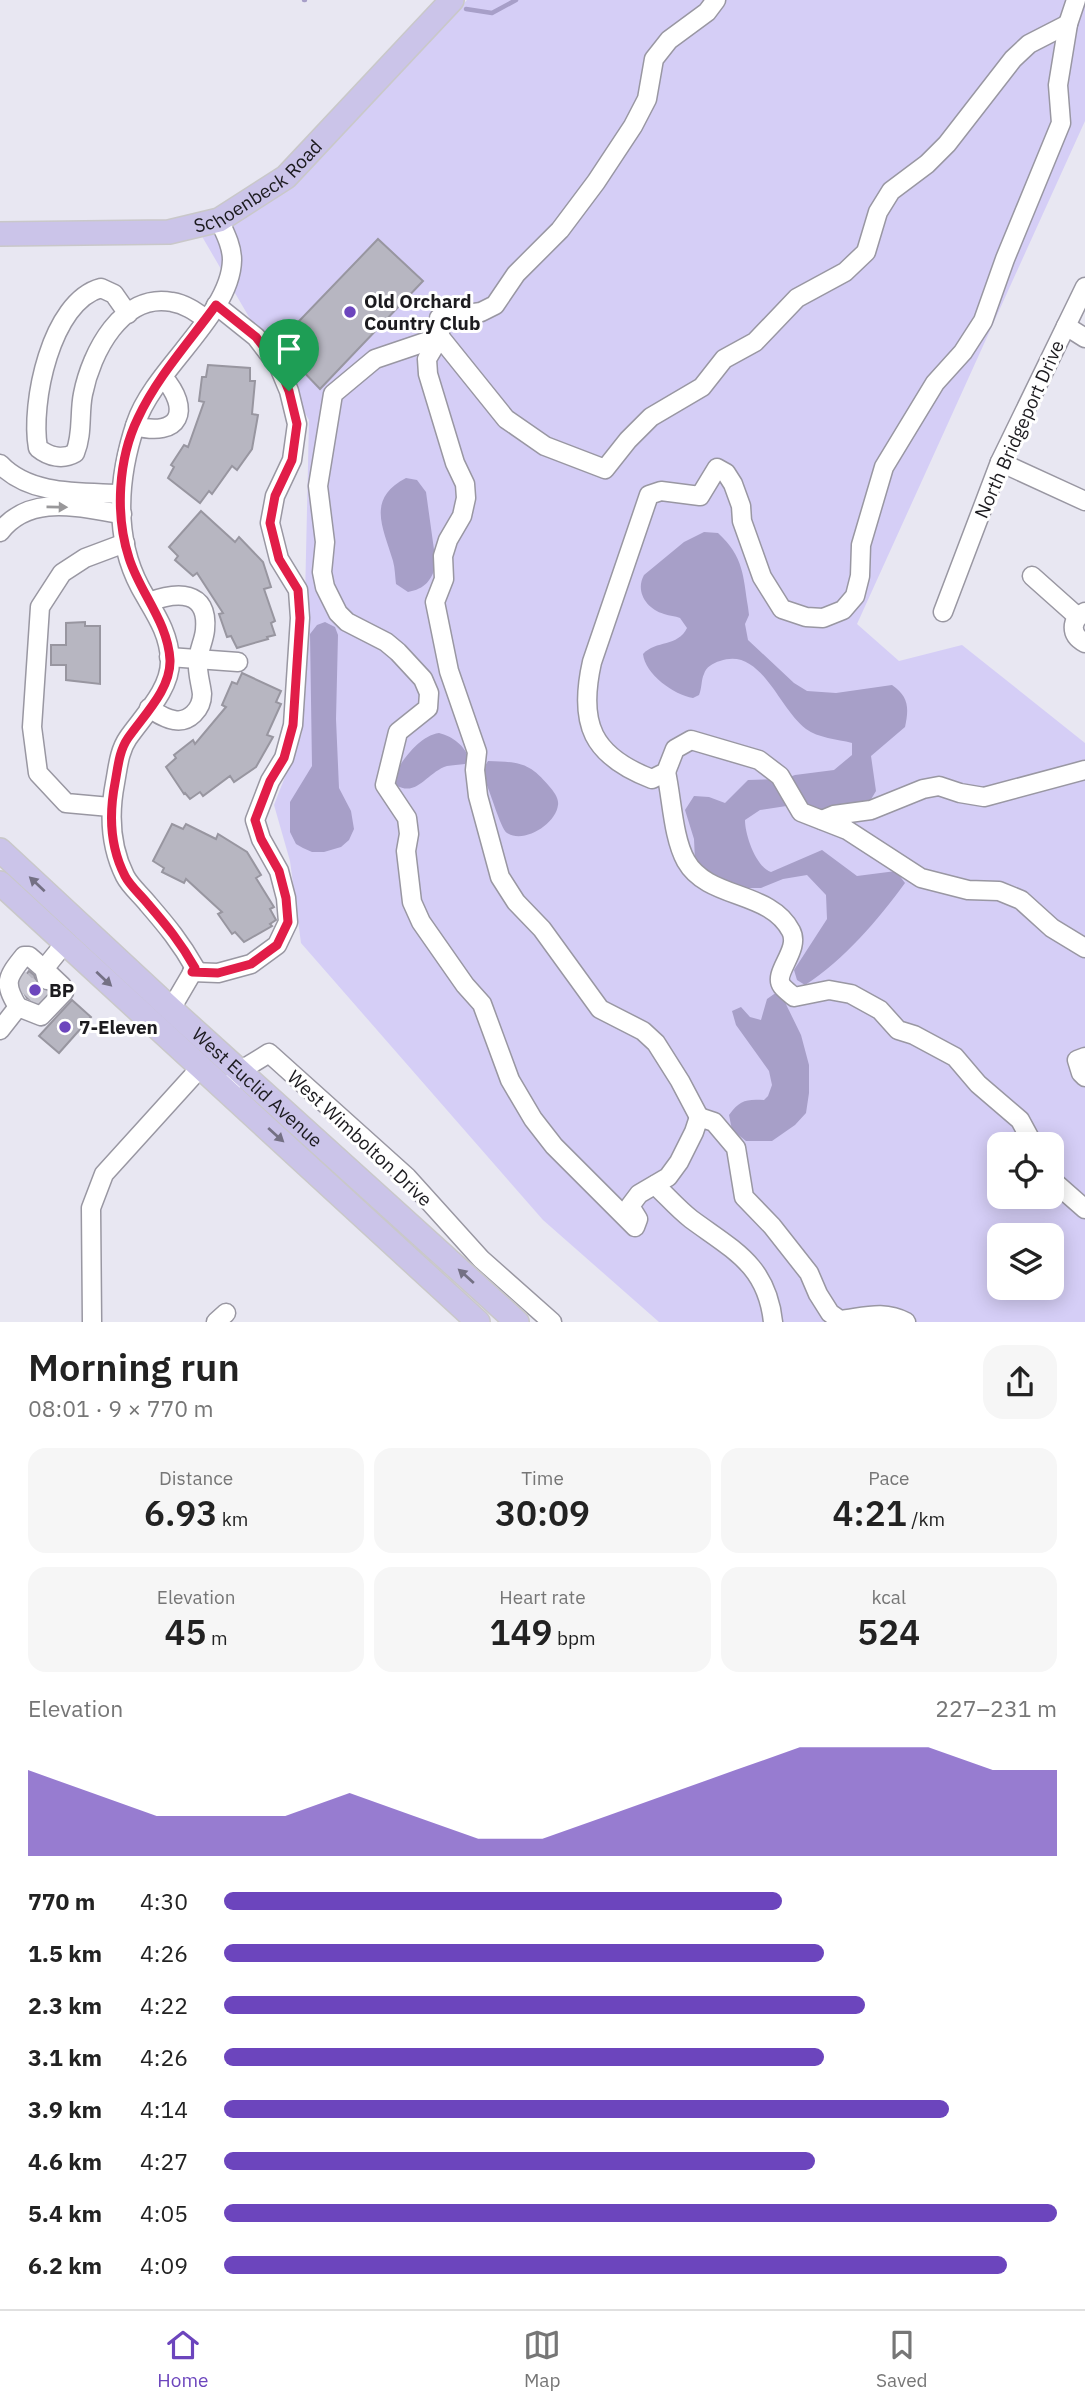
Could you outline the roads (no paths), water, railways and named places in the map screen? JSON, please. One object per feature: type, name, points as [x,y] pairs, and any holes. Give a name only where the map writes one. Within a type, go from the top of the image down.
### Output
[{"type":"main road","name":"Schoenbeck Road","points":[[0,234],[169,232],[219,220],[286,177],[452,0]]},
{"type":"main road","name":"West Euclid Avenue","points":[[0,850],[241,1073],[517,1322]]},
{"type":"main road","name":"West Euclid Avenue","points":[[0,883],[478,1322]]},
{"type":"main road","points":[[1,913],[24,905]]},
{"type":"street","points":[[440,337],[375,359],[333,394],[317,486],[325,542],[322,572],[325,587],[338,612],[347,622],[386,642],[398,652],[423,679],[429,693],[428,708],[398,732],[385,785],[407,818],[409,834],[406,851],[412,902],[421,922],[465,985],[482,1004],[510,1080],[533,1119],[554,1146],[635,1227],[638,1219],[630,1206],[639,1194],[668,1177],[694,1132],[698,1117],[680,1081],[656,1043],[643,1031],[600,1009],[542,929],[516,902],[500,877],[478,796],[475,770],[477,752],[449,671],[435,602],[444,579],[443,556],[448,540],[462,516],[466,498],[465,484],[455,463],[428,374],[427,359],[440,337],[439,318],[481,312],[495,305],[516,274],[560,230],[633,126],[647,99],[654,59],[669,40],[707,12],[716,0]]},
{"type":"street","points":[[666,772],[652,779],[614,760],[598,743],[588,716],[585,691],[592,662],[649,495],[662,491],[700,496],[717,468],[726,473],[741,506],[742,521],[762,577],[782,609],[815,618],[823,618],[843,610],[855,596],[858,586],[861,545],[884,467],[935,383],[963,352],[983,321],[1005,259],[1061,123],[1058,85],[1068,24],[1076,0]]},
{"type":"street","points":[[440,337],[506,419],[545,446],[605,469],[651,417],[702,387],[724,359],[755,342],[797,298],[845,272],[866,252],[878,212],[891,191],[927,164],[947,144],[1013,59],[1029,44],[1068,24]]},
{"type":"street","points":[[171,1009],[195,968],[181,941],[125,877],[113,840],[110,807],[122,747],[164,685],[170,662],[166,631],[139,584],[125,543],[121,495],[128,448],[138,418],[163,376],[211,312],[229,280],[232,258],[228,239],[219,220]]},
{"type":"street","name":"North Bridgeport Drive","points":[[943,612],[1000,462],[1085,286]]},
{"type":"street","points":[[128,314],[114,294],[102,288],[94,289],[69,313],[44,365],[36,412],[36,437],[37,448],[45,454],[63,457],[75,453],[80,434],[82,397],[96,353],[105,338],[128,314],[145,304],[170,302],[194,311],[211,312],[256,337],[279,367],[289,391],[297,424],[292,460],[275,496],[270,523],[279,559],[298,590],[300,618],[293,725],[284,758],[270,781],[255,820],[261,839],[279,871],[286,898],[288,922],[277,945],[251,964],[218,973],[192,972]]},
{"type":"street","points":[[1066,326],[1085,338]]},
{"type":"street","points":[[135,426],[153,431],[166,429],[174,422],[179,409],[178,399],[163,376]]},
{"type":"street","points":[[1000,462],[1085,501]]},
{"type":"street","points":[[0,464],[21,480],[36,486],[121,495]]},
{"type":"street","points":[[0,532],[18,514],[39,507],[57,506],[122,514]]},
{"type":"street","points":[[110,807],[66,803],[38,774],[32,727],[40,607],[62,573],[85,558],[125,543]]},
{"type":"street","points":[[1032,576],[1081,614],[1074,631],[1079,640],[1085,643]]},
{"type":"street","points":[[149,602],[173,594],[184,594],[199,604],[205,612],[206,620],[197,659],[202,694],[197,710],[190,717],[173,720],[149,708]]},
{"type":"street","points":[[169,657],[238,662]]},
{"type":"street","points":[[1026,1132],[1020,1120],[978,1084],[955,1057],[914,1035],[898,1030],[880,1010],[851,994],[829,990],[794,997],[781,985],[779,976],[793,946],[793,933],[783,920],[768,909],[696,876],[685,860],[678,840],[666,772],[675,749],[691,740],[759,760],[780,776],[801,812],[848,830],[921,878],[968,890],[999,891],[1021,900],[1052,928],[1085,948]]},
{"type":"street","points":[[822,820],[871,810],[923,789],[939,786],[984,797],[1085,770]]},
{"type":"street","points":[[41,978],[65,943]]},
{"type":"street","points":[[24,956],[29,956],[41,978],[62,986],[64,992],[41,1016],[24,999],[8,992],[10,973],[24,956]]},
{"type":"street","points":[[0,1030],[24,999]]},
{"type":"street","name":"West Wimbolton Drive","points":[[225,1090],[241,1073],[269,1053],[407,1177],[481,1259],[552,1322]]},
{"type":"street","points":[[1085,1057],[1077,1060],[1085,1077]]},
{"type":"street","points":[[92,1322],[91,1208],[104,1174],[201,1067]]},
{"type":"street","points":[[698,1117],[714,1122],[736,1148],[744,1197],[772,1226],[809,1273],[818,1294],[831,1312],[840,1320],[873,1314],[893,1315],[906,1322]]},
{"type":"street","points":[[655,1185],[690,1218],[716,1235],[755,1270],[765,1285],[773,1322]]},
{"type":"street","points":[[1064,1191],[1085,1209]]},
{"type":"waterway","points":[[466,9],[492,13],[516,0]]},
{"type":"tunnel","points":[[16,988],[31,972]]},
{"type":"tunnel","points":[[27,997],[41,982]]},
{"type":"tunnel","points":[[36,1005],[51,989]]},
{"type":"place","name":"Old Orchard Country Club","points":[[350,312]]},
{"type":"place","name":"BP","points":[[35,990]]},
{"type":"place","name":"7-Eleven","points":[[65,1027]]}]
